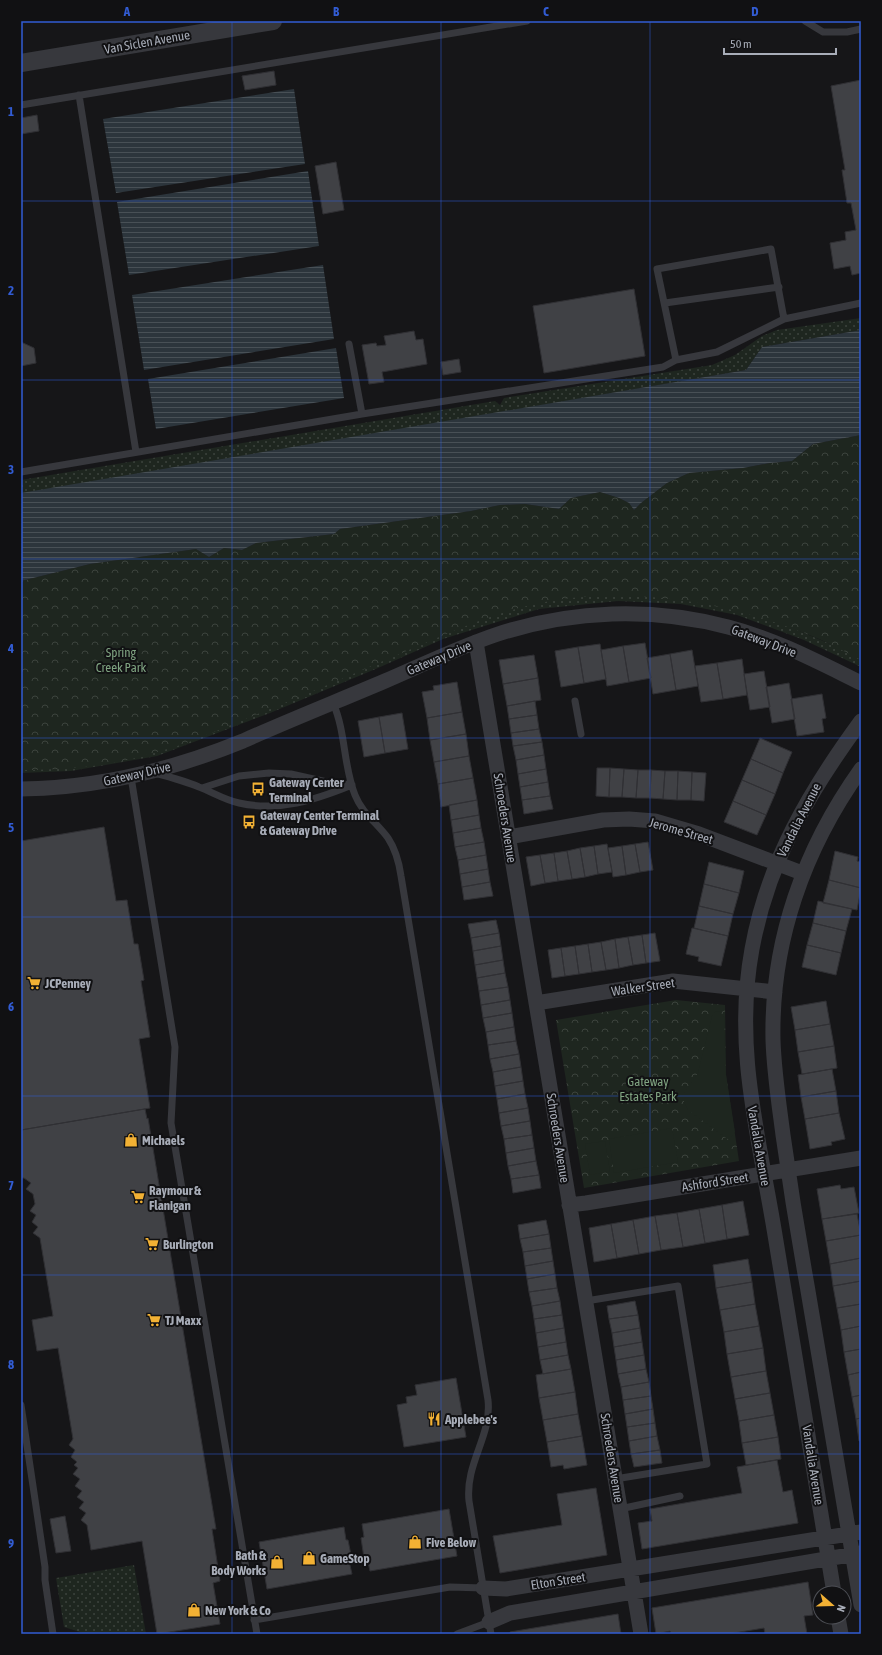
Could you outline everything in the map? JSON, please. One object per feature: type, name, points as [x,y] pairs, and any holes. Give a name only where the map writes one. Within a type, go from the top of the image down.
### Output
[{"type":"street","name":"Van Siclen Avenue","points":[[21,63],[273,21]]},
{"type":"street","name":"Gateway Drive","points":[[21,789],[84,785],[131,777],[207,756],[476,642],[521,627],[564,618],[610,614],[658,615],[705,621],[754,635],[801,654],[861,683]]},
{"type":"street","name":"Schroeders Avenue","points":[[476,642],[641,1634]]},
{"type":"street","name":"Vandalia Avenue","points":[[833,1585],[765,1174],[752,1107],[747,1068],[745,1028],[747,989],[756,930],[763,903],[777,863],[811,794],[861,721]]},
{"type":"street","name":"Vandalia Avenue","points":[[861,769],[837,803],[802,873],[782,941],[775,992],[773,1040],[788,1170],[855,1533],[861,1605]]},
{"type":"street","name":"Jerome Street","points":[[508,837],[604,820],[642,820],[681,828],[802,873]]},
{"type":"street","name":"Walker Street","points":[[536,1004],[673,981],[775,992]]},
{"type":"street","name":"Ashford Street","points":[[570,1205],[861,1158]]},
{"type":"street","name":"Elton Street","points":[[484,1588],[506,1589],[855,1533]]},
{"type":"street","name":"Elton Street","points":[[490,1628],[510,1613],[857,1554]]},
{"type":"lane","points":[[21,105],[527,21]]},
{"type":"lane","points":[[805,21],[823,32],[848,32],[861,29]]},
{"type":"lane","points":[[79,95],[136,452]]},
{"type":"lane","points":[[676,360],[657,269],[771,250],[784,319]]},
{"type":"lane","points":[[665,303],[779,287]]},
{"type":"lane","points":[[21,472],[362,414],[663,367],[676,360],[717,352],[784,319],[861,303]]},
{"type":"lane","points":[[349,344],[362,414]]},
{"type":"lane","points":[[575,701],[581,734]]},
{"type":"lane","points":[[333,703],[342,730],[352,785],[361,808],[388,838],[399,863],[488,1400],[488,1419],[470,1475],[468,1487],[490,1628]]},
{"type":"lane","points":[[151,772],[188,783],[238,803],[270,806],[308,802],[352,785]]},
{"type":"lane","points":[[202,788],[239,776],[269,773],[298,775],[327,782],[352,785]]},
{"type":"lane","points":[[131,777],[175,1048],[171,1123],[257,1634]]},
{"type":"lane","points":[[586,1302],[678,1286],[707,1464],[615,1479]]},
{"type":"lane","points":[[21,1405],[45,1567],[45,1580],[53,1634]]},
{"type":"lane","points":[[620,1509],[680,1496]]},
{"type":"lane","name":"Elton Street","points":[[254,1620],[450,1587],[484,1588]]},
{"type":"lane","name":"Elton Street","points":[[457,1634],[490,1628]]},
{"type":"green space","points":[[861,318],[861,330],[762,347],[746,370],[21,495],[21,480],[495,401],[500,405],[504,398],[712,365],[735,355],[762,336],[777,330]]},
{"type":"green space","name":"Spring Creek Park","points":[[861,435],[861,660],[824,641],[789,627],[757,617],[694,602],[628,596],[596,596],[563,599],[516,609],[471,624],[184,744],[119,762],[95,766],[45,770],[21,770],[21,581],[90,564],[196,549],[209,557],[224,548],[242,550],[256,543],[334,534],[340,529],[471,511],[500,505],[525,504],[559,509],[571,498],[600,492],[629,503],[634,510],[667,483],[689,473],[743,468],[792,461],[813,444]]},
{"type":"green space","points":[[634,591],[706,599],[764,616],[861,657],[861,663],[859,666],[804,640],[737,615],[681,604],[618,601],[539,609],[443,639],[270,713],[157,756],[71,771],[21,773],[21,766],[483,616],[544,599]]},
{"type":"green space","name":"Gateway Estates Park","points":[[676,1000],[725,1005],[726,1075],[739,1161],[584,1188],[556,1020]]},
{"type":"green space","points":[[719,1011],[724,1017],[726,1075],[735,1132],[729,1140],[688,1110],[684,1102],[684,1093],[698,1073],[712,1016],[715,1012]]},
{"type":"green space","points":[[672,1128],[678,1162],[614,1173],[609,1139]]},
{"type":"green space","points":[[605,1141],[610,1171],[590,1175],[585,1144]]},
{"type":"green space","points":[[134,1565],[146,1634],[86,1634],[64,1627],[56,1578]]},
{"type":"shaded area","points":[[294,89],[305,164],[116,193],[103,119]]},
{"type":"shaded area","points":[[308,171],[319,246],[129,275],[117,202]]},
{"type":"shaded area","points":[[323,265],[334,339],[144,370],[132,295]]},
{"type":"shaded area","points":[[861,330],[861,435],[813,444],[792,461],[743,468],[689,473],[667,483],[634,510],[629,503],[600,492],[571,498],[559,509],[525,504],[500,505],[471,511],[340,529],[334,534],[256,543],[242,550],[224,548],[209,557],[196,549],[90,564],[21,581],[21,493],[746,370],[762,347]]},
{"type":"shaded area","points":[[336,348],[344,398],[156,429],[148,379]]},
{"type":"building","points":[[274,71],[276,85],[245,90],[242,76]]},
{"type":"building","points":[[861,80],[861,273],[852,275],[850,266],[834,269],[830,243],[846,240],[845,232],[856,230],[851,203],[847,203],[842,170],[845,170],[831,86]]},
{"type":"building","points":[[37,115],[39,131],[21,134],[21,118]]},
{"type":"building","points":[[336,162],[344,210],[323,214],[315,166]]},
{"type":"building","points":[[634,289],[645,356],[544,373],[533,306]]},
{"type":"building","points":[[414,331],[416,340],[423,339],[427,364],[382,372],[384,382],[369,384],[362,345],[376,343],[377,346],[386,345],[384,336]]},
{"type":"building","points":[[21,342],[34,348],[36,363],[21,366]]},
{"type":"building","points":[[459,359],[461,372],[443,375],[441,362]]},
{"type":"building","points":[[645,643],[651,678],[629,682],[623,646]]},
{"type":"building","points":[[600,644],[606,679],[584,683],[578,647]]},
{"type":"building","points":[[623,646],[629,682],[607,686],[601,650]]},
{"type":"building","points":[[578,647],[584,683],[561,687],[555,651]]},
{"type":"building","points":[[692,650],[698,686],[676,690],[670,654]]},
{"type":"building","points":[[670,654],[676,690],[653,694],[647,658]]},
{"type":"building","points":[[534,655],[538,678],[503,684],[499,660]]},
{"type":"building","points":[[742,659],[747,695],[723,699],[717,663]]},
{"type":"building","points":[[717,663],[723,699],[701,702],[695,666]]},
{"type":"building","points":[[764,671],[770,707],[750,710],[744,674]]},
{"type":"building","points":[[538,678],[541,700],[507,706],[503,684]]},
{"type":"building","points":[[457,682],[462,712],[427,718],[422,692],[434,690],[433,686]]},
{"type":"building","points":[[789,683],[795,719],[772,723],[766,687]]},
{"type":"building","points":[[822,694],[826,718],[822,719],[824,732],[797,736],[791,699]]},
{"type":"building","points":[[535,701],[537,715],[509,719],[507,706]]},
{"type":"building","points":[[462,712],[466,734],[430,740],[427,718]]},
{"type":"building","points":[[402,713],[408,749],[385,753],[379,717]]},
{"type":"building","points":[[537,715],[539,729],[511,733],[509,719]]},
{"type":"building","points":[[379,717],[385,753],[364,757],[358,721]]},
{"type":"building","points":[[539,729],[542,742],[513,746],[511,733]]},
{"type":"building","points":[[466,734],[469,756],[434,762],[430,740]]},
{"type":"building","points":[[760,738],[792,752],[783,773],[751,759]]},
{"type":"building","points":[[542,742],[544,755],[516,760],[513,746]]},
{"type":"building","points":[[544,755],[546,769],[518,774],[516,760]]},
{"type":"building","points":[[469,756],[473,778],[438,784],[434,762]]},
{"type":"building","points":[[751,759],[783,773],[775,794],[742,780]]},
{"type":"building","points":[[597,768],[610,768],[609,797],[596,796]]},
{"type":"building","points":[[610,768],[624,769],[622,797],[609,797]]},
{"type":"building","points":[[546,769],[548,782],[520,787],[518,774]]},
{"type":"building","points":[[624,769],[638,770],[636,798],[622,797]]},
{"type":"building","points":[[638,770],[651,770],[650,798],[636,798]]},
{"type":"building","points":[[651,770],[665,771],[663,799],[650,798]]},
{"type":"building","points":[[665,771],[678,771],[677,800],[663,799]]},
{"type":"building","points":[[678,771],[692,772],[691,800],[677,800]]},
{"type":"building","points":[[692,772],[706,773],[704,801],[691,800]]},
{"type":"building","points":[[473,778],[477,800],[441,807],[438,784]]},
{"type":"building","points":[[742,780],[775,794],[766,815],[733,801]]},
{"type":"building","points":[[548,782],[550,796],[522,800],[520,787]]},
{"type":"building","points":[[550,796],[553,809],[524,814],[522,800]]},
{"type":"building","points":[[477,800],[479,815],[451,820],[449,805]]},
{"type":"building","points":[[733,801],[766,815],[757,835],[724,822]]},
{"type":"building","points":[[479,815],[481,828],[453,833],[451,820]]},
{"type":"building","points":[[104,827],[116,901],[127,900],[134,944],[138,944],[144,980],[141,981],[150,1037],[139,1039],[150,1108],[21,1130],[21,841]]},
{"type":"building","points":[[481,828],[484,842],[455,847],[453,833]]},
{"type":"building","points":[[484,842],[486,855],[458,860],[455,847]]},
{"type":"building","points":[[648,842],[653,870],[640,872],[635,844]]},
{"type":"building","points":[[607,844],[612,872],[598,874],[594,846]]},
{"type":"building","points":[[635,844],[640,872],[626,875],[622,846]]},
{"type":"building","points":[[594,846],[598,874],[585,877],[580,848]]},
{"type":"building","points":[[622,846],[626,875],[613,877],[608,848]]},
{"type":"building","points":[[580,848],[585,877],[572,879],[567,851]]},
{"type":"building","points":[[567,851],[572,879],[558,881],[554,853]]},
{"type":"building","points":[[835,851],[858,857],[857,861],[861,862],[861,888],[829,880]]},
{"type":"building","points":[[554,853],[558,881],[545,883],[540,855]]},
{"type":"building","points":[[486,855],[488,869],[460,874],[458,860]]},
{"type":"building","points":[[540,855],[545,883],[531,886],[526,857]]},
{"type":"building","points":[[709,862],[744,871],[739,893],[704,884]]},
{"type":"building","points":[[488,869],[490,882],[462,887],[460,874]]},
{"type":"building","points":[[829,880],[861,888],[857,910],[823,903]]},
{"type":"building","points":[[490,882],[493,896],[464,900],[462,887]]},
{"type":"building","points":[[704,884],[739,893],[733,914],[699,906]]},
{"type":"building","points":[[818,901],[852,909],[846,931],[813,923]]},
{"type":"building","points":[[699,906],[733,914],[728,936],[694,928]]},
{"type":"building","points":[[496,920],[499,933],[471,938],[468,924]]},
{"type":"building","points":[[813,923],[846,931],[841,953],[807,945]]},
{"type":"building","points":[[692,928],[728,936],[721,966],[698,961],[699,957],[686,954]]},
{"type":"building","points":[[499,933],[501,946],[473,951],[471,938]]},
{"type":"building","points":[[655,933],[660,961],[646,963],[642,935]]},
{"type":"building","points":[[642,935],[646,963],[633,965],[628,937]]},
{"type":"building","points":[[628,937],[633,965],[619,968],[615,939]]},
{"type":"building","points":[[615,939],[619,968],[606,970],[601,942]]},
{"type":"building","points":[[601,942],[606,970],[592,972],[588,944]]},
{"type":"building","points":[[588,944],[592,972],[579,974],[575,946]]},
{"type":"building","points":[[807,945],[841,953],[836,975],[802,967]]},
{"type":"building","points":[[501,946],[503,960],[475,965],[473,951]]},
{"type":"building","points":[[575,946],[579,974],[565,976],[561,948]]},
{"type":"building","points":[[561,948],[565,976],[552,978],[548,950]]},
{"type":"building","points":[[503,960],[505,973],[477,978],[475,965]]},
{"type":"building","points":[[505,973],[508,987],[479,991],[477,978]]},
{"type":"building","points":[[508,987],[510,1000],[481,1005],[479,991]]},
{"type":"building","points":[[510,1000],[512,1013],[483,1018],[481,1005]]},
{"type":"building","points":[[826,1001],[830,1024],[795,1030],[791,1007]]},
{"type":"building","points":[[512,1013],[514,1027],[486,1032],[483,1018]]},
{"type":"building","points":[[830,1024],[834,1046],[798,1052],[795,1030]]},
{"type":"building","points":[[514,1027],[516,1041],[488,1045],[486,1032]]},
{"type":"building","points":[[516,1041],[519,1054],[490,1059],[488,1045]]},
{"type":"building","points":[[834,1046],[837,1068],[802,1074],[798,1052]]},
{"type":"building","points":[[519,1054],[521,1067],[493,1072],[490,1059]]},
{"type":"building","points":[[521,1067],[523,1081],[495,1086],[493,1072]]},
{"type":"building","points":[[832,1069],[836,1091],[801,1097],[798,1075]]},
{"type":"building","points":[[523,1081],[525,1094],[497,1099],[495,1086]]},
{"type":"building","points":[[836,1091],[839,1113],[805,1119],[801,1097]]},
{"type":"building","points":[[525,1094],[528,1108],[499,1113],[497,1099]]},
{"type":"building","points":[[528,1108],[530,1121],[501,1126],[499,1113]]},
{"type":"building","points":[[145,1109],[147,1119],[148,1118],[216,1529],[212,1529],[220,1581],[213,1583],[220,1624],[157,1634],[142,1541],[91,1550],[87,1525],[81,1520],[86,1513],[79,1508],[84,1502],[77,1497],[82,1491],[75,1486],[80,1479],[73,1474],[78,1468],[74,1465],[77,1462],[71,1457],[75,1450],[69,1445],[73,1439],[58,1348],[37,1351],[32,1320],[53,1316],[40,1238],[33,1233],[38,1227],[32,1222],[36,1215],[30,1211],[35,1204],[33,1194],[26,1189],[31,1183],[24,1178],[21,1178],[21,1130]]},
{"type":"building","points":[[839,1113],[845,1139],[831,1142],[832,1145],[810,1149],[805,1119]]},
{"type":"building","points":[[530,1121],[532,1135],[504,1139],[501,1126]]},
{"type":"building","points":[[532,1135],[534,1148],[506,1153],[504,1139]]},
{"type":"building","points":[[534,1148],[536,1161],[508,1166],[506,1153]]},
{"type":"building","points":[[536,1161],[539,1175],[511,1179],[508,1166]]},
{"type":"building","points":[[539,1175],[541,1188],[513,1193],[511,1179]]},
{"type":"building","points":[[840,1185],[841,1189],[854,1187],[859,1213],[822,1219],[817,1189]]},
{"type":"building","points":[[743,1201],[749,1235],[727,1239],[722,1205]]},
{"type":"building","points":[[722,1205],[727,1239],[705,1243],[699,1209]]},
{"type":"building","points":[[699,1209],[705,1243],[683,1247],[677,1213]]},
{"type":"building","points":[[677,1213],[683,1247],[661,1250],[655,1216]]},
{"type":"building","points":[[857,1214],[861,1235],[826,1241],[822,1219]]},
{"type":"building","points":[[655,1216],[661,1250],[639,1254],[633,1220]]},
{"type":"building","points":[[546,1220],[549,1234],[520,1239],[518,1225]]},
{"type":"building","points":[[633,1220],[639,1254],[617,1258],[611,1224]]},
{"type":"building","points":[[611,1224],[617,1258],[594,1262],[589,1228]]},
{"type":"building","points":[[549,1234],[551,1248],[523,1252],[520,1239]]},
{"type":"building","points":[[861,1235],[861,1258],[830,1264],[826,1241]]},
{"type":"building","points":[[551,1248],[553,1261],[525,1266],[523,1252]]},
{"type":"building","points":[[861,1258],[861,1281],[833,1286],[830,1264]]},
{"type":"building","points":[[748,1259],[752,1282],[716,1288],[713,1265]]},
{"type":"building","points":[[553,1261],[555,1274],[527,1279],[525,1266]]},
{"type":"building","points":[[555,1274],[557,1288],[529,1292],[527,1279]]},
{"type":"building","points":[[861,1281],[861,1304],[837,1308],[833,1286]]},
{"type":"building","points":[[752,1282],[755,1304],[720,1310],[716,1288]]},
{"type":"building","points":[[557,1288],[560,1301],[532,1306],[529,1292]]},
{"type":"building","points":[[560,1301],[562,1315],[534,1319],[532,1306]]},
{"type":"building","points":[[635,1301],[638,1315],[609,1319],[607,1306]]},
{"type":"building","points":[[755,1304],[759,1326],[724,1332],[720,1310]]},
{"type":"building","points":[[861,1304],[861,1326],[841,1330],[837,1308]]},
{"type":"building","points":[[562,1315],[564,1328],[536,1333],[534,1319]]},
{"type":"building","points":[[638,1315],[640,1328],[612,1333],[609,1319]]},
{"type":"building","points":[[759,1326],[763,1348],[727,1354],[724,1332]]},
{"type":"building","points":[[861,1326],[861,1349],[844,1352],[841,1330]]},
{"type":"building","points":[[564,1328],[566,1342],[538,1347],[536,1333]]},
{"type":"building","points":[[640,1328],[642,1342],[614,1347],[612,1333]]},
{"type":"building","points":[[566,1342],[568,1355],[540,1360],[538,1347]]},
{"type":"building","points":[[642,1342],[644,1355],[616,1360],[614,1347]]},
{"type":"building","points":[[763,1348],[766,1371],[731,1377],[727,1354]]},
{"type":"building","points":[[861,1349],[861,1372],[848,1375],[844,1352]]},
{"type":"building","points":[[568,1355],[571,1369],[543,1374],[540,1360]]},
{"type":"building","points":[[644,1355],[646,1369],[618,1374],[616,1360]]},
{"type":"building","points":[[571,1369],[575,1392],[539,1398],[536,1375]]},
{"type":"building","points":[[646,1369],[649,1382],[621,1387],[618,1374]]},
{"type":"building","points":[[766,1371],[770,1393],[735,1399],[731,1377]]},
{"type":"building","points":[[861,1372],[861,1395],[852,1397],[848,1375]]},
{"type":"building","points":[[456,1378],[466,1437],[404,1447],[397,1405],[407,1403],[406,1397],[417,1395],[415,1385]]},
{"type":"building","points":[[649,1382],[651,1396],[623,1400],[621,1387]]},
{"type":"building","points":[[575,1392],[578,1414],[543,1420],[539,1398]]},
{"type":"building","points":[[770,1393],[774,1415],[739,1421],[735,1399]]},
{"type":"building","points":[[861,1395],[861,1418],[856,1419],[852,1397]]},
{"type":"building","points":[[651,1396],[653,1409],[625,1414],[623,1400]]},
{"type":"building","points":[[653,1409],[655,1423],[627,1427],[625,1414]]},
{"type":"building","points":[[578,1414],[582,1436],[547,1442],[543,1420]]},
{"type":"building","points":[[774,1415],[778,1437],[742,1443],[739,1421]]},
{"type":"building","points":[[861,1418],[861,1441],[859,1441],[856,1419]]},
{"type":"building","points":[[655,1423],[657,1436],[629,1441],[627,1427]]},
{"type":"building","points":[[582,1436],[587,1465],[564,1469],[563,1465],[551,1467],[547,1442]]},
{"type":"building","points":[[657,1436],[660,1450],[631,1454],[629,1441]]},
{"type":"building","points":[[778,1437],[781,1459],[746,1465],[742,1443]]},
{"type":"building","points":[[660,1450],[662,1463],[634,1467],[631,1454]]},
{"type":"building","points":[[777,1460],[783,1492],[792,1490],[798,1523],[642,1549],[638,1523],[652,1521],[650,1509],[742,1493],[737,1467]]},
{"type":"building","points":[[596,1488],[607,1555],[500,1573],[493,1536],[562,1525],[557,1494]]},
{"type":"building","points":[[449,1509],[457,1556],[370,1571],[367,1557],[364,1558],[361,1538],[364,1537],[362,1524]]},
{"type":"building","points":[[65,1516],[71,1551],[56,1553],[50,1519]]},
{"type":"building","points":[[344,1527],[352,1560],[349,1561],[352,1574],[267,1589],[259,1542]]},
{"type":"building","points":[[808,1582],[812,1615],[804,1616],[807,1634],[765,1634],[764,1628],[728,1634],[671,1634],[670,1631],[656,1634],[652,1608]]},
{"type":"building","points":[[618,1614],[621,1634],[510,1634],[510,1632]]},
{"type":"place","name":"Gateway Center Terminal","points":[[258,789]]},
{"type":"place","name":"Gateway Center Terminal & Gateway Drive","points":[[249,822]]},
{"type":"place","name":"JCPenney","points":[[34,983]]},
{"type":"place","name":"Michaels","points":[[131,1140]]},
{"type":"place","name":"Raymour & Flanigan","points":[[138,1197]]},
{"type":"place","name":"Burlington","points":[[152,1244]]},
{"type":"place","name":"TJ Maxx","points":[[154,1320]]},
{"type":"place","name":"Applebee's","points":[[434,1419]]},
{"type":"place","name":"Five Below","points":[[415,1542]]},
{"type":"place","name":"GameStop","points":[[309,1558]]},
{"type":"place","name":"Bath & Body Works","points":[[277,1562]]},
{"type":"place","name":"New York & Co","points":[[194,1610]]}]
